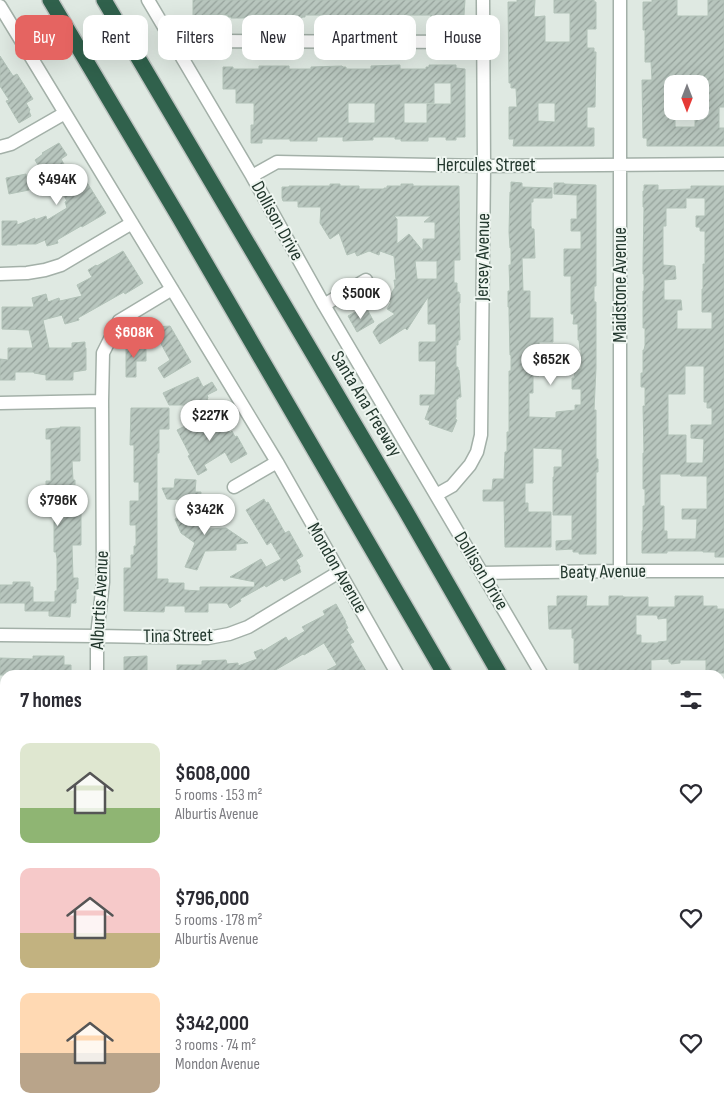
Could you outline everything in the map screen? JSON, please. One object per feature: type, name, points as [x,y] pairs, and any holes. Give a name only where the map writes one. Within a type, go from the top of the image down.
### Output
[{"type":"highway","points":[[50,0],[180,219],[442,670]]},
{"type":"highway","name":"Santa Ana Freeway","points":[[104,0],[404,508],[497,670]]},
{"type":"street","name":"Dollison Drive","points":[[148,0],[158,18]]},
{"type":"street","name":"Jersey Avenue","points":[[483,0],[483,15]]},
{"type":"street","name":"Maidstone Avenue","points":[[620,0],[620,571]]},
{"type":"street","name":"Mondon Avenue","points":[[0,6],[276,462],[395,670]]},
{"type":"street","points":[[232,41],[426,42]]},
{"type":"street","name":"Dollison Drive","points":[[182,60],[252,176],[324,306],[539,670]]},
{"type":"street","name":"Jersey Avenue","points":[[436,495],[452,486],[470,465],[477,452],[481,435],[483,60]]},
{"type":"street","points":[[0,147],[11,144],[65,113]]},
{"type":"street","name":"Hercules Street","points":[[252,176],[277,162],[484,166],[724,164]]},
{"type":"street","points":[[0,274],[27,273],[61,265],[132,223]]},
{"type":"street","points":[[324,306],[366,280]]},
{"type":"street","name":"Alburtis Avenue","points":[[97,670],[97,636],[103,582],[103,353],[119,321],[172,289]]},
{"type":"street","points":[[0,403],[102,401]]},
{"type":"street","points":[[234,487],[276,462]]},
{"type":"street","name":"Beaty Avenue","points":[[482,573],[724,571]]},
{"type":"street","name":"Tina Street","points":[[0,635],[208,638],[229,634],[248,627],[339,572]]},
{"type":"building","points":[[193,0],[465,0],[464,15],[305,15],[304,17],[304,15],[242,15],[242,18],[232,18],[232,15],[193,15]]},
{"type":"building","points":[[517,0],[535,0],[534,17],[545,16],[545,42],[570,42],[570,13],[554,13],[554,0],[594,0],[596,2],[596,29],[587,29],[587,48],[594,48],[594,52],[596,52],[595,107],[587,107],[587,128],[594,128],[594,146],[513,146],[514,139],[509,139],[509,107],[517,107],[516,88],[511,88],[511,83],[509,83],[508,2],[517,2]],"holes":[[[538,103],[555,103],[555,122],[538,121]]]},
{"type":"building","points":[[677,0],[677,16],[708,16],[708,0],[724,0],[724,107],[719,107],[719,128],[724,128],[724,146],[647,146],[647,138],[643,138],[642,80],[652,80],[651,62],[645,62],[643,2]]},
{"type":"building","points":[[0,56],[13,76],[17,74],[33,99],[26,103],[31,116],[19,123],[6,101],[9,100],[0,86]]},
{"type":"building","points":[[400,65],[400,69],[426,69],[429,65],[456,65],[456,68],[465,69],[465,137],[456,137],[456,140],[446,140],[446,137],[428,137],[428,141],[401,141],[401,139],[395,139],[395,137],[373,137],[373,140],[343,141],[343,137],[317,137],[317,141],[262,139],[262,143],[251,143],[251,125],[254,125],[254,103],[236,103],[236,89],[223,89],[223,67],[259,69],[259,66],[289,66],[289,69],[311,69],[311,67],[342,66],[346,67],[346,69],[371,69],[371,66]],"holes":[[[434,83],[451,83],[451,104],[427,104],[427,123],[404,123],[404,103],[434,103]],[[348,103],[375,103],[375,123],[348,123]]]},
{"type":"building","points":[[59,143],[67,155],[61,159],[71,176],[78,172],[84,182],[86,181],[106,213],[57,240],[58,243],[47,246],[45,240],[36,244],[2,245],[2,221],[17,221],[17,225],[46,216],[47,220],[67,208],[65,202],[67,201],[56,183],[51,186],[35,160],[42,153]]},
{"type":"building","points":[[26,174],[29,190],[9,194],[6,178]]},
{"type":"building","points":[[511,182],[522,183],[522,187],[552,188],[552,198],[533,198],[533,202],[531,202],[531,226],[534,229],[535,258],[522,258],[523,291],[530,291],[530,318],[553,318],[553,342],[539,342],[539,376],[533,376],[533,393],[529,393],[529,417],[556,418],[556,412],[575,410],[575,405],[581,405],[581,389],[572,389],[572,378],[574,378],[575,369],[581,369],[581,350],[578,340],[578,324],[573,324],[574,314],[571,314],[571,276],[564,276],[564,249],[581,249],[581,231],[571,231],[571,219],[577,219],[577,195],[554,194],[554,183],[596,185],[596,286],[594,286],[594,302],[596,302],[596,368],[594,410],[596,410],[596,459],[598,459],[598,472],[596,472],[596,554],[579,554],[579,552],[573,552],[573,549],[556,550],[556,541],[572,540],[572,515],[553,515],[554,467],[562,467],[562,449],[533,448],[533,483],[525,483],[525,503],[528,503],[528,512],[551,512],[551,547],[505,547],[504,501],[483,501],[483,490],[492,490],[493,479],[504,479],[507,432],[509,432],[509,371],[511,371],[511,355],[508,291],[510,291],[509,265],[511,265],[509,232]]},
{"type":"building","points":[[330,184],[340,184],[340,186],[359,186],[359,189],[384,189],[387,186],[401,186],[401,184],[413,184],[413,186],[459,186],[460,260],[454,260],[454,283],[457,283],[457,292],[460,294],[460,340],[458,340],[458,345],[456,345],[456,367],[459,370],[461,397],[456,399],[455,419],[457,420],[452,432],[429,424],[430,421],[425,419],[430,405],[420,405],[420,395],[435,395],[436,361],[419,361],[419,342],[436,342],[436,324],[428,324],[428,297],[407,330],[405,328],[380,344],[373,332],[378,325],[395,314],[387,309],[391,302],[389,298],[395,287],[394,280],[396,280],[394,256],[380,251],[379,255],[369,251],[357,256],[355,252],[347,255],[339,233],[330,239],[320,223],[321,207],[298,207],[298,201],[283,201],[282,198],[282,187],[330,186]],"holes":[[[394,216],[431,216],[424,222],[435,222],[435,239],[423,239],[423,251],[409,234],[397,244],[397,219]],[[415,261],[437,261],[437,279],[417,279]]]},
{"type":"building","points":[[644,185],[658,185],[658,190],[691,189],[691,186],[724,186],[724,557],[715,557],[715,552],[703,551],[642,553],[643,506],[645,506],[645,489],[643,489],[643,406],[645,406],[645,387],[641,387],[643,350],[645,345],[645,328],[643,328]],"holes":[[[686,198],[705,198],[705,216],[696,216],[696,227],[700,227],[700,231],[705,231],[702,312],[712,312],[712,329],[677,329],[677,310],[682,310],[681,300],[664,300],[664,280],[676,279],[675,266],[663,265],[663,226],[666,226],[666,208],[686,208]],[[685,366],[704,366],[704,402],[707,402],[707,408],[712,408],[712,425],[691,425],[691,438],[704,439],[703,463],[686,463],[686,435],[668,435],[668,394],[685,394]],[[660,474],[707,476],[707,509],[682,509],[682,519],[697,519],[696,539],[667,539],[667,531],[664,531],[664,506],[660,506]]]},
{"type":"building","points":[[123,251],[143,283],[78,318],[79,320],[65,324],[62,315],[43,320],[49,348],[72,348],[72,343],[85,342],[86,370],[73,372],[73,380],[46,380],[46,375],[34,372],[15,372],[15,380],[0,380],[0,359],[8,360],[8,348],[33,348],[29,330],[2,329],[2,307],[34,307],[32,298],[46,294],[48,302],[59,298],[60,301],[82,296],[77,285],[92,277],[88,270]]},
{"type":"building","points":[[367,309],[374,322],[357,332],[348,316],[357,311],[359,314]]},
{"type":"building","points":[[170,326],[191,362],[164,378],[158,368],[170,360],[155,333],[155,327]]},
{"type":"building","points":[[126,346],[146,346],[146,361],[136,361],[136,377],[126,377]]},
{"type":"building","points":[[198,377],[203,387],[212,382],[217,390],[207,395],[210,405],[169,405],[163,393]]},
{"type":"building","points":[[131,408],[169,408],[169,429],[159,429],[159,453],[157,453],[157,579],[168,579],[168,583],[184,583],[184,590],[200,591],[200,587],[254,587],[255,582],[230,577],[261,559],[266,567],[281,559],[271,542],[267,545],[246,510],[264,499],[266,503],[268,502],[285,533],[289,531],[303,556],[296,560],[301,572],[284,581],[282,578],[266,587],[265,585],[240,599],[241,601],[230,608],[227,603],[208,603],[208,612],[185,612],[185,606],[165,606],[164,612],[124,611],[124,568],[131,568],[131,555],[134,555],[134,546],[136,546],[136,525],[130,525],[130,501],[139,501],[139,482],[134,482],[134,445],[130,445]]},
{"type":"building","points":[[214,412],[221,423],[224,421],[230,433],[232,431],[235,437],[237,436],[247,454],[231,463],[225,452],[204,465],[207,470],[198,475],[177,430]]},
{"type":"building","points":[[80,427],[80,461],[72,461],[75,492],[81,492],[81,545],[72,545],[73,578],[78,578],[78,589],[76,589],[76,603],[71,603],[70,617],[49,616],[49,611],[25,611],[25,603],[0,603],[0,585],[13,585],[13,582],[30,582],[30,587],[33,587],[33,602],[55,602],[57,559],[56,552],[54,552],[54,503],[51,503],[51,490],[46,490],[46,481],[51,481],[51,439],[46,439],[46,429]]},
{"type":"building","points":[[175,479],[196,480],[195,492],[201,492],[200,501],[167,499],[162,488],[174,488]]},
{"type":"building","points":[[211,504],[205,513],[214,519],[208,529],[226,528],[248,543],[236,544],[236,550],[205,551],[197,570],[185,567],[195,543],[181,533],[175,519]]},
{"type":"building","points":[[557,596],[587,596],[586,606],[609,606],[609,596],[648,597],[648,607],[675,607],[675,596],[703,596],[703,606],[717,606],[717,609],[724,609],[724,670],[706,670],[706,660],[680,660],[680,663],[671,664],[669,659],[651,660],[651,670],[579,670],[579,663],[574,663],[572,629],[549,629],[548,606],[557,606]],"holes":[[[636,615],[657,615],[658,619],[667,618],[667,641],[641,643],[641,635],[636,635]]]},
{"type":"building","points":[[336,604],[346,622],[348,628],[346,629],[354,642],[350,644],[365,670],[328,670],[337,665],[324,643],[275,670],[177,670],[177,665],[202,665],[202,661],[226,660],[227,664],[238,663],[238,666],[257,659],[254,652],[262,649],[263,651],[286,637],[288,641],[305,631],[302,627],[325,615],[323,611]]},
{"type":"building","points":[[33,656],[64,656],[64,665],[71,665],[71,670],[0,670],[0,658],[33,659]]},
{"type":"building","points":[[147,656],[147,670],[124,670],[124,657]]}]
